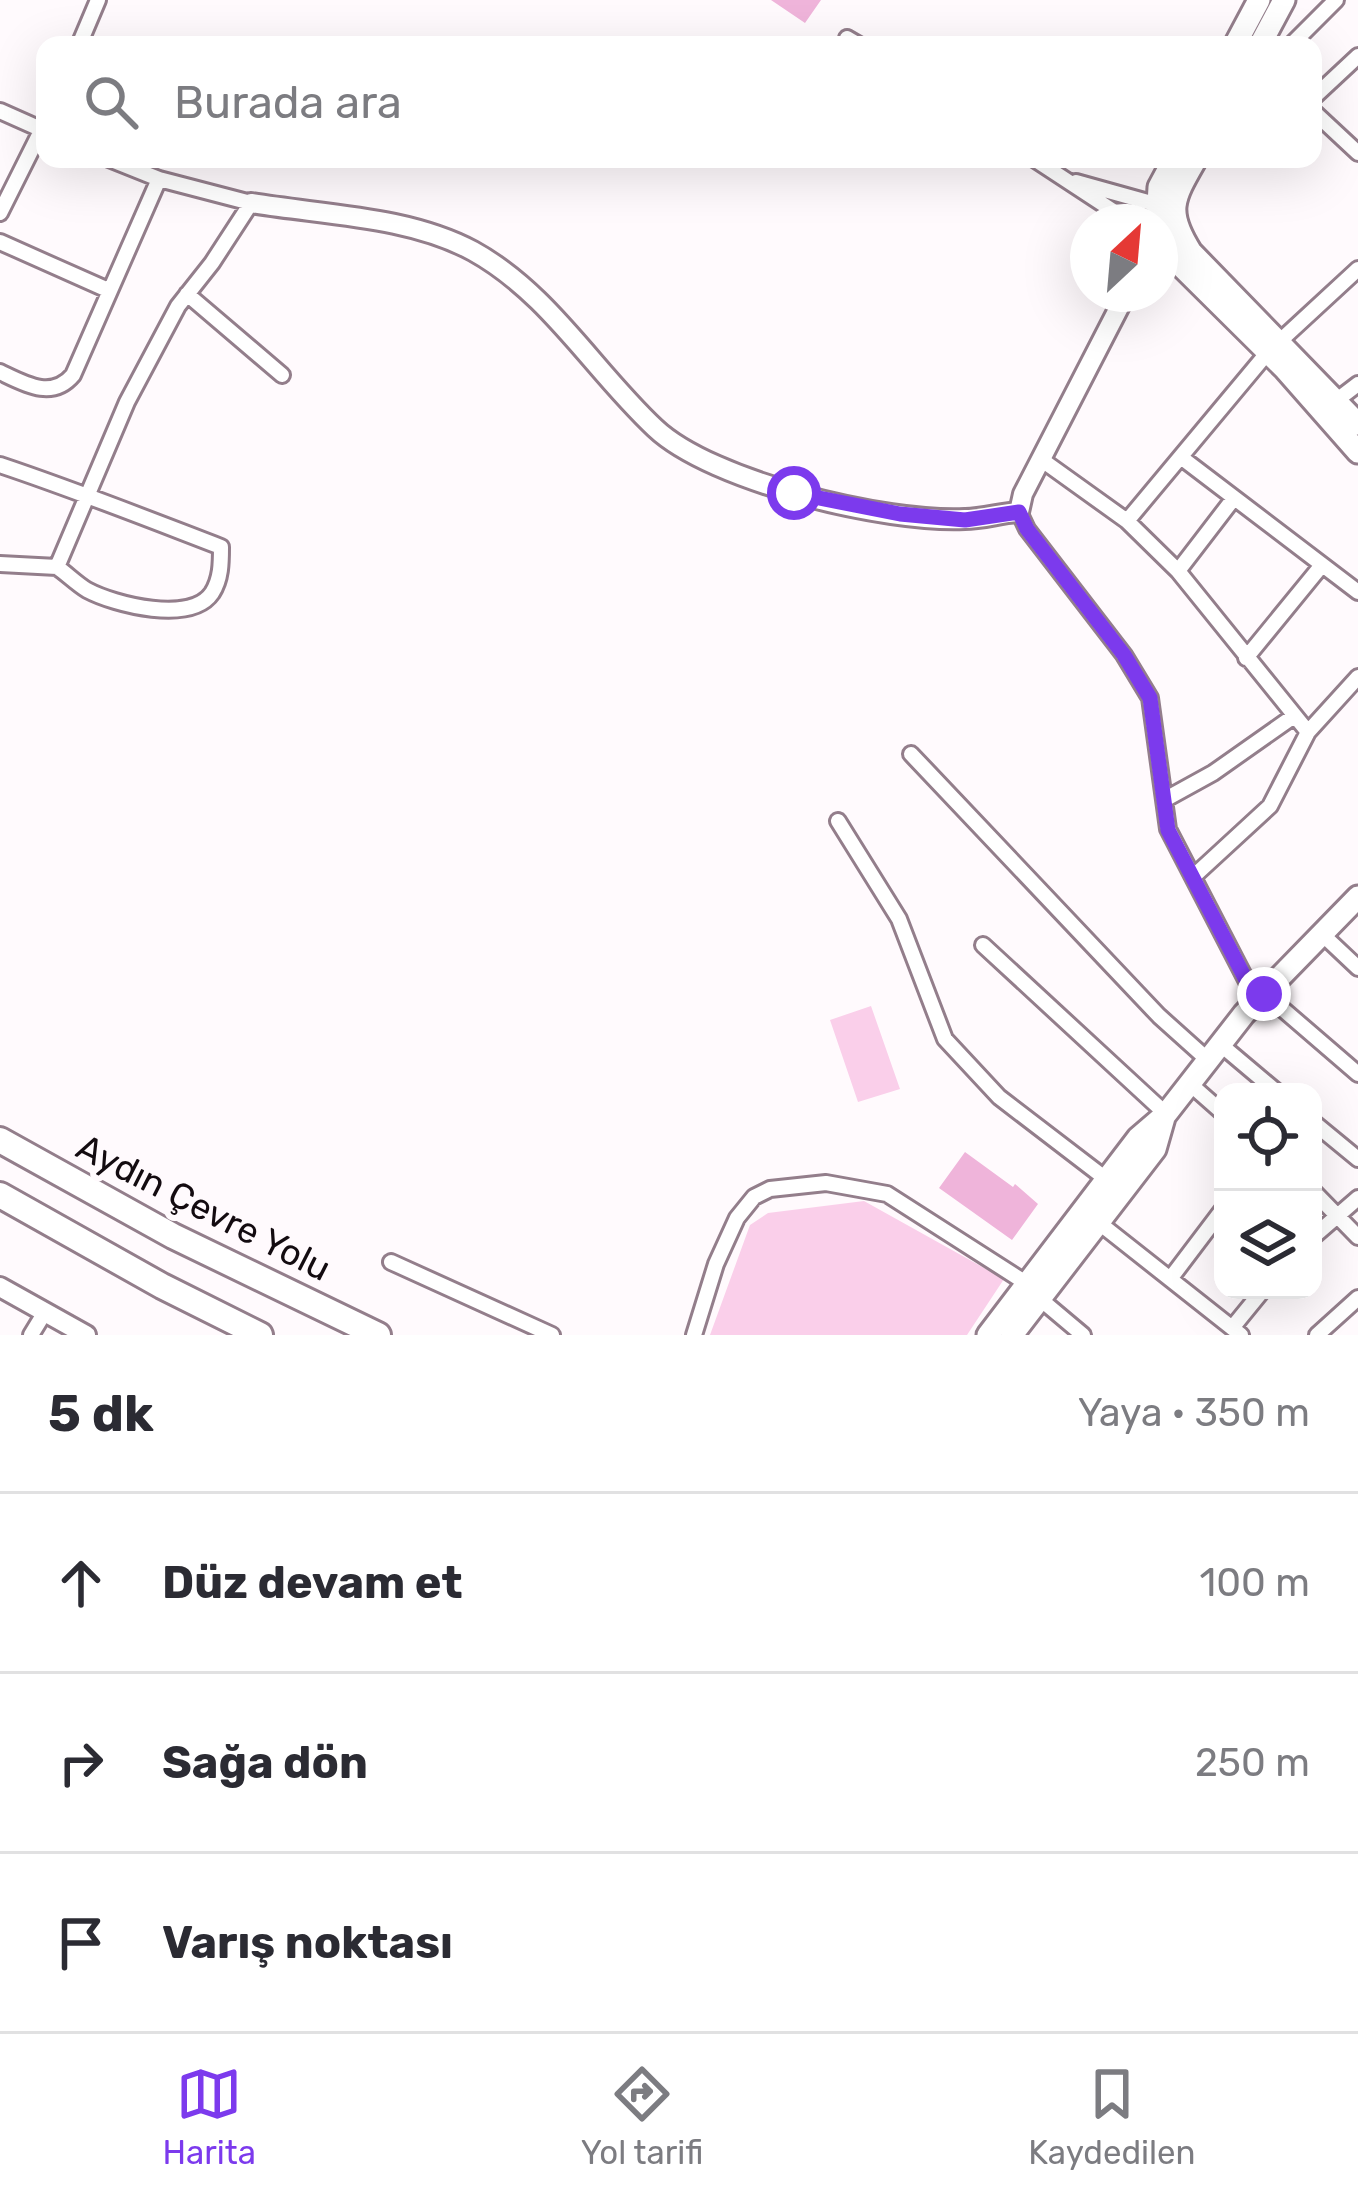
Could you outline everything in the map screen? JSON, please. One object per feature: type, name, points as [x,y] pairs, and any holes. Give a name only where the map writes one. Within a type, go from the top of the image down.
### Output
[{"type":"highway","name":"Aydın Çevre Yolu","points":[[0,1140],[172,1236],[378,1335]]},
{"type":"highway","points":[[0,1196],[260,1335]]},
{"type":"main road","points":[[1240,36],[1259,0]]},
{"type":"main road","points":[[1265,36],[1284,0]]},
{"type":"main road","points":[[1160,204],[1159,187],[1169,168]]},
{"type":"main road","points":[[1174,204],[1191,168]]},
{"type":"main road","points":[[1178,242],[1274,346],[1358,452]]},
{"type":"main road","points":[[1274,346],[1358,424]]},
{"type":"main road","points":[[1012,1335],[1033,1291],[1138,1138],[1166,1114],[1260,997],[1358,897]]},
{"type":"main road","points":[[988,1335],[1098,1222],[1155,1149],[1166,1114]]},
{"type":"street","points":[[83,36],[98,0]]},
{"type":"street","points":[[1300,36],[1336,0]]},
{"type":"street","points":[[1322,90],[1358,56]]},
{"type":"street","points":[[0,112],[36,125]]},
{"type":"street","points":[[1322,119],[1358,153]]},
{"type":"street","points":[[0,213],[36,143]]},
{"type":"street","points":[[132,168],[251,203],[408,228],[473,251],[544,305],[656,430],[730,475],[900,514],[965,520],[1019,512]]},
{"type":"street","points":[[1048,168],[1103,204]]},
{"type":"street","points":[[0,372],[31,386],[52,389],[73,375],[159,179]]},
{"type":"street","points":[[1066,179],[1114,204]]},
{"type":"street","points":[[58,567],[127,402],[187,294],[251,203]]},
{"type":"street","points":[[0,242],[108,290]]},
{"type":"street","points":[[1127,521],[1274,346],[1358,268]]},
{"type":"street","points":[[187,294],[282,375]]},
{"type":"street","points":[[1117,312],[1023,494],[1019,512],[1150,698],[1168,830],[1260,997],[1358,1074]]},
{"type":"street","points":[[1337,400],[1358,384]]},
{"type":"street","points":[[1182,458],[1358,592]]},
{"type":"street","points":[[1042,460],[1127,521],[1178,571],[1308,732]]},
{"type":"street","points":[[0,465],[221,547],[220,574],[210,597],[187,610],[134,605],[88,590],[58,567],[0,564]]},
{"type":"street","points":[[1178,571],[1234,498]]},
{"type":"street","points":[[1246,658],[1322,565]]},
{"type":"street","points":[[1194,876],[1270,806],[1308,732],[1358,677]]},
{"type":"street","points":[[1165,800],[1294,716]]},
{"type":"street","points":[[911,754],[1159,1016],[1263,1083]]},
{"type":"street","points":[[838,821],[898,919],[945,1040],[999,1097],[1106,1179]]},
{"type":"street","points":[[1322,934],[1358,968]]},
{"type":"street","points":[[983,945],[1166,1114]]},
{"type":"street","points":[[1189,1083],[1214,1105]]},
{"type":"street","points":[[1322,1129],[1358,1159]]},
{"type":"street","points":[[694,1335],[716,1264],[737,1218],[754,1198],[770,1189],[826,1183],[887,1194],[1033,1291],[1083,1335]]},
{"type":"street","points":[[1322,1230],[1358,1198]]},
{"type":"street","points":[[1322,1199],[1358,1238]]},
{"type":"street","points":[[1170,1279],[1214,1221]]},
{"type":"street","points":[[1098,1222],[1237,1332],[1257,1299]]},
{"type":"street","points":[[391,1262],[552,1335]]},
{"type":"street","points":[[0,1287],[86,1335]]},
{"type":"street","points":[[1317,1335],[1358,1298]]},
{"type":"street","points":[[31,1335],[45,1312]]},
{"type":"shaded area","points":[[871,1006],[900,1089],[858,1102],[830,1020]]},
{"type":"shaded area","points":[[864,1201],[1004,1279],[967,1335],[710,1335],[750,1225],[768,1213]]},
{"type":"building","points":[[771,0],[821,0],[805,23]]},
{"type":"building","points":[[965,1152],[1038,1204],[1012,1240],[939,1188]]},
{"type":"route","points":[[794,493],[900,514],[965,520],[1019,512],[1150,698],[1168,830],[1257,1001],[1264,994]]}]
